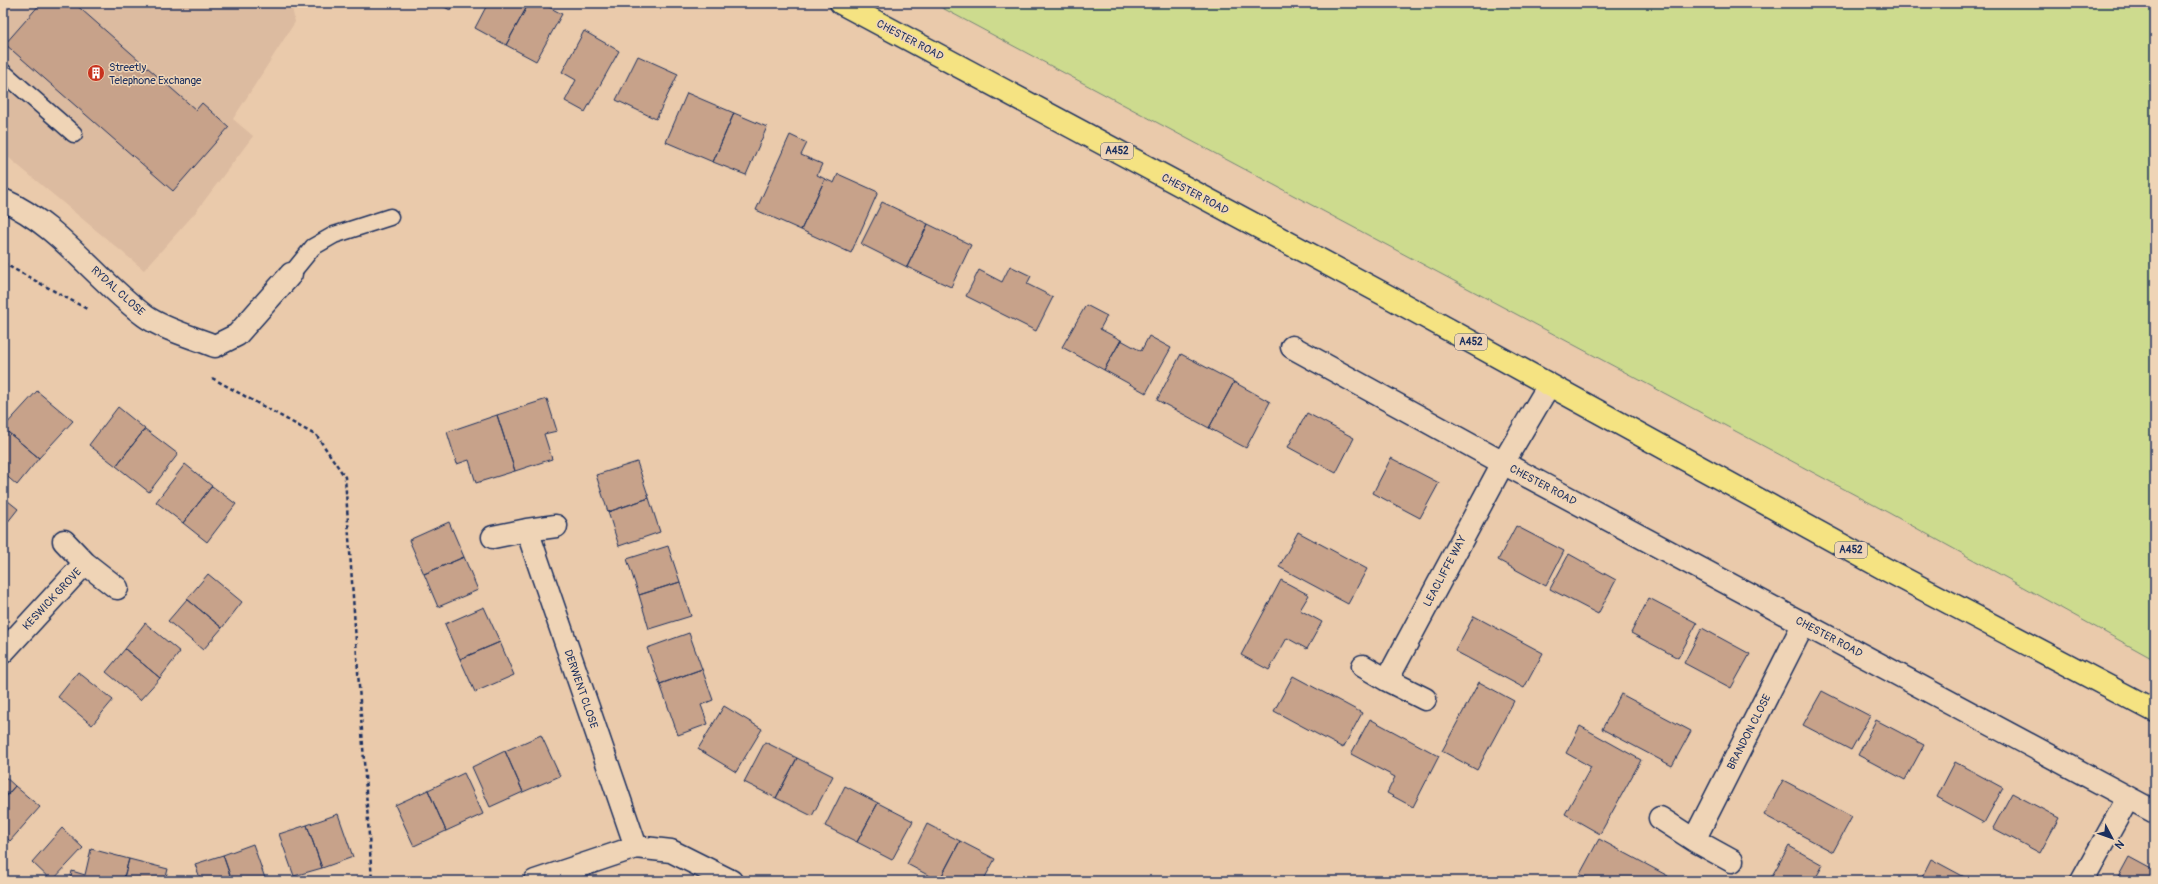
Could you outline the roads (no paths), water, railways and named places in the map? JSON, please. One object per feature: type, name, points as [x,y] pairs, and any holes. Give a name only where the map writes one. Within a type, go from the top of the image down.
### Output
[{"type":"highway","name":"CHESTER ROAD","points":[[841,3],[1393,299],[1887,570],[2155,712]]},
{"type":"street","name":"RYDAL CLOSE","points":[[3,200],[42,224],[84,259],[111,288],[146,317],[215,346],[237,335],[291,274]]},
{"type":"street","name":"CHESTER ROAD","points":[[1292,347],[1503,463],[2155,812]]},
{"type":"street","name":"CHESTER ROAD","points":[[1503,463],[1549,385]]},
{"type":"street","name":"LEACLIFFE WAY","points":[[1388,680],[1503,463]]},
{"type":"street","points":[[493,537],[556,526]]},
{"type":"street","name":"DERWENT CLOSE","points":[[527,530],[636,847]]},
{"type":"street","name":"KESWICK GROVE","points":[[64,541],[85,563],[117,588]]},
{"type":"street","name":"KESWICK GROVE","points":[[3,652],[85,563]]},
{"type":"street","name":"BRANDON CLOSE","points":[[1694,840],[1804,623]]},
{"type":"street","points":[[1363,666],[1424,698]]},
{"type":"street","points":[[2082,881],[2128,798]]},
{"type":"street","points":[[1660,818],[1694,840],[1732,861]]},
{"type":"street","points":[[535,881],[636,847],[671,851],[731,881]]},
{"type":"lane","points":[[3,72],[74,134]]},
{"type":"lane","points":[[291,274],[312,247],[334,235],[390,217]]},
{"type":"place","name":"Streetly Telephone Exchange","points":[[96,73]]}]
